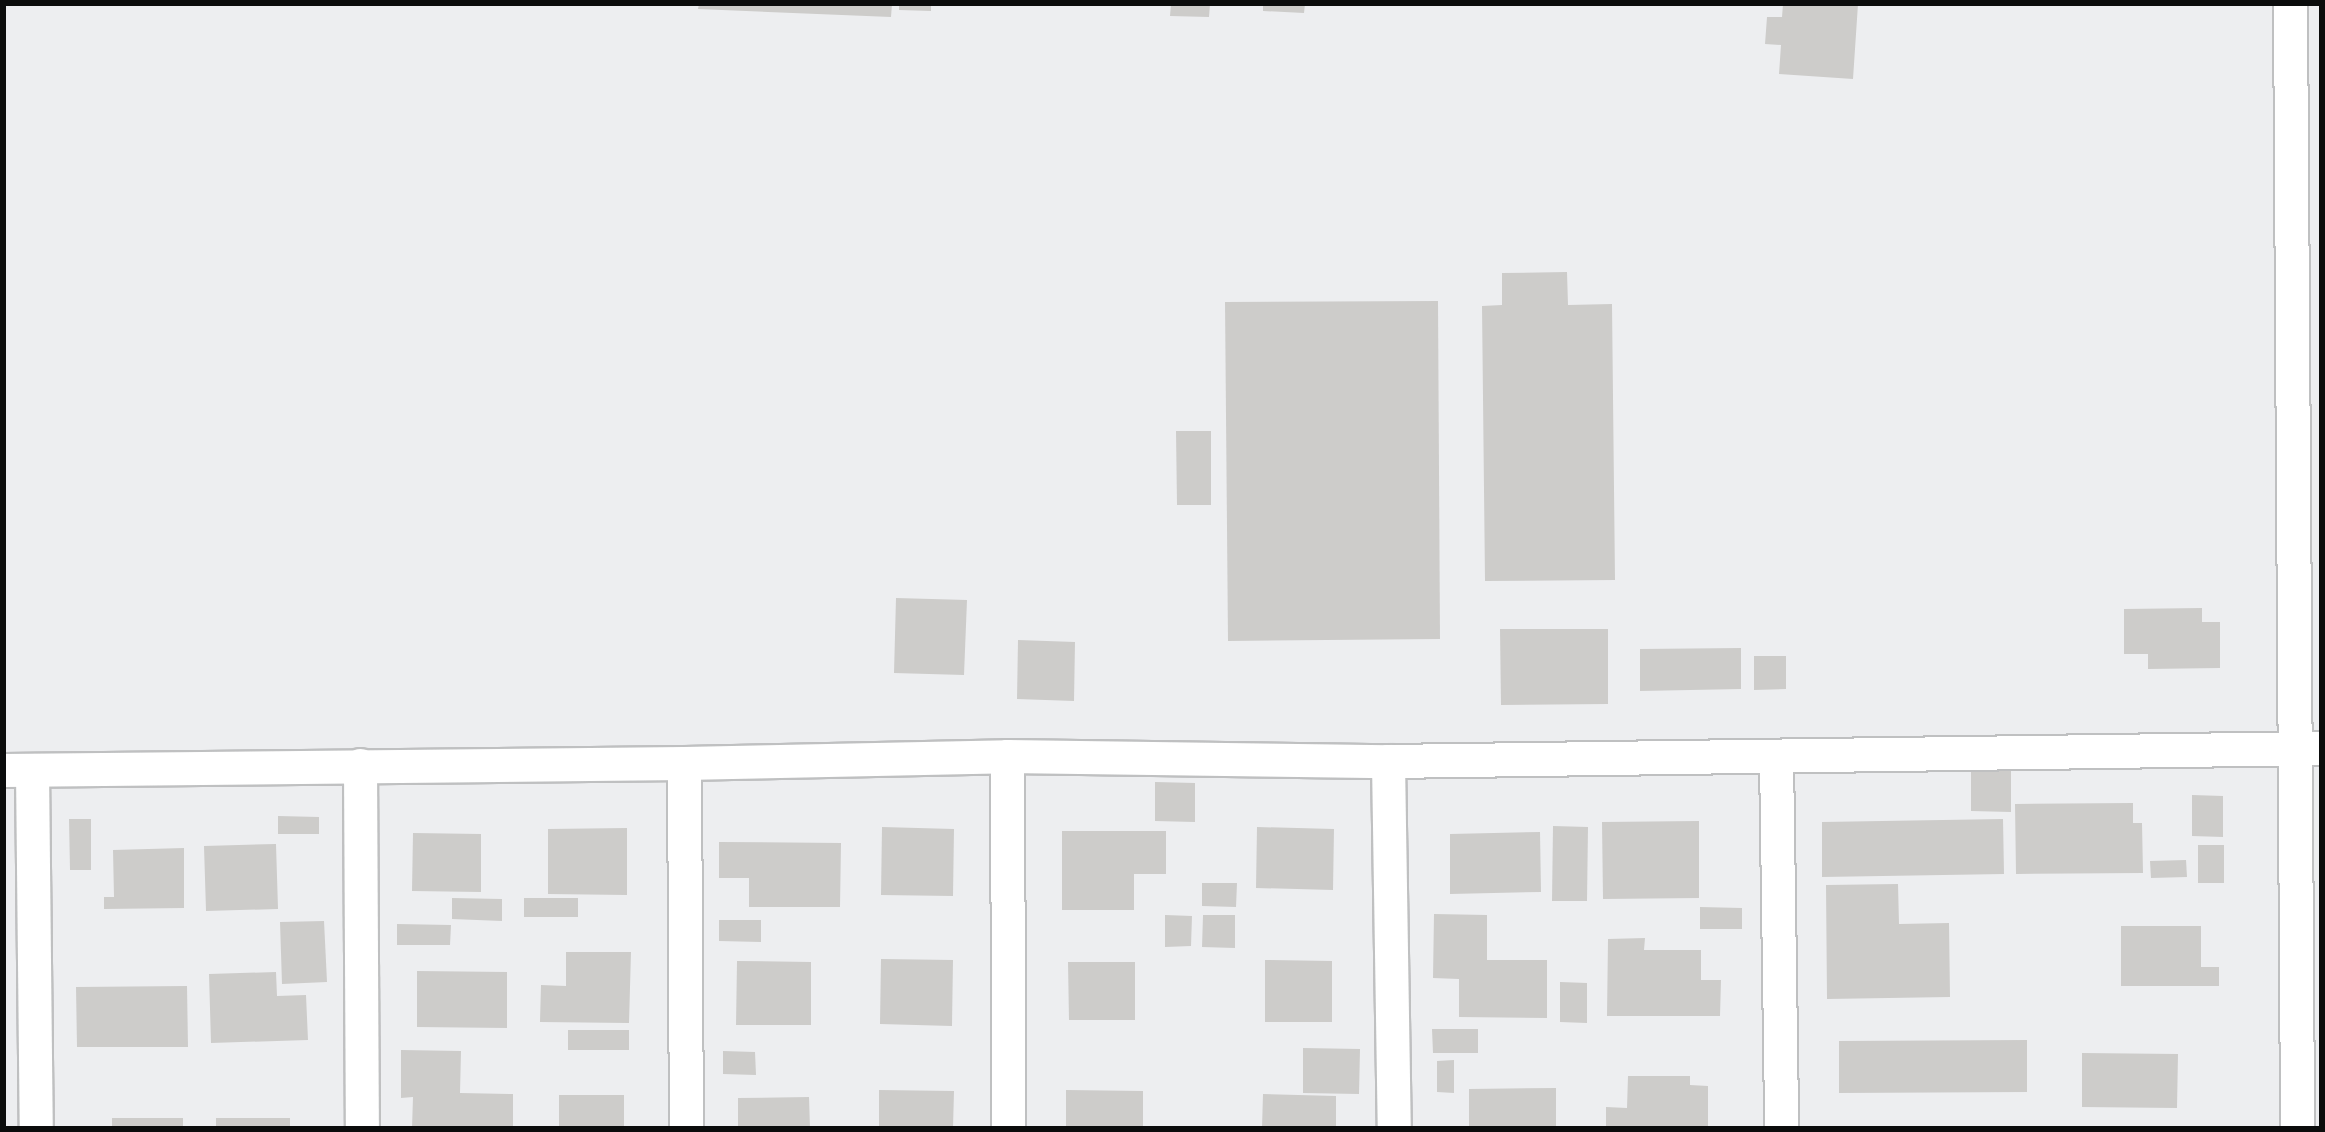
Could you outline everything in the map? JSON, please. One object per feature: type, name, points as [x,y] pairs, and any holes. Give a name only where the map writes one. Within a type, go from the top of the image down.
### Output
[{"type":"street","points":[[2290,4],[2307,748],[2297,1128]]},
{"type":"street","points":[[36,1128],[18,770],[684,763],[1007,756],[1388,761],[2307,748]]},
{"type":"street","points":[[1007,756],[1008,1128]]},
{"type":"street","points":[[1776,756],[1781,1128]]},
{"type":"street","points":[[1388,761],[1394,1128]]},
{"type":"street","points":[[684,763],[686,1128]]},
{"type":"street","points":[[360,765],[362,1128]]},
{"type":"building","points":[[699,4],[892,4],[891,17],[698,9]]},
{"type":"building","points":[[899,4],[931,4],[931,11],[899,10]]},
{"type":"building","points":[[1171,4],[1210,4],[1209,17],[1170,16]]},
{"type":"building","points":[[1263,4],[1305,4],[1304,13],[1263,11]]},
{"type":"building","points":[[1783,4],[1858,4],[1853,79],[1779,74],[1781,45],[1765,44],[1767,17],[1782,17]]},
{"type":"building","points":[[1567,272],[1568,305],[1612,304],[1615,580],[1485,581],[1482,306],[1502,305],[1502,273]]},
{"type":"building","points":[[1438,301],[1440,639],[1228,641],[1225,302]]},
{"type":"building","points":[[1176,431],[1211,431],[1211,505],[1177,505]]},
{"type":"building","points":[[896,598],[967,600],[964,675],[894,673]]},
{"type":"building","points":[[2202,608],[2202,622],[2220,622],[2220,668],[2148,669],[2148,654],[2124,654],[2124,609]]},
{"type":"building","points":[[1500,629],[1608,629],[1608,704],[1501,705]]},
{"type":"building","points":[[1018,640],[1075,642],[1074,701],[1017,699]]},
{"type":"building","points":[[1741,648],[1741,689],[1640,691],[1640,649]]},
{"type":"building","points":[[1754,656],[1786,656],[1786,689],[1754,690]]},
{"type":"building","points":[[1971,769],[2011,770],[2011,812],[1971,811]]},
{"type":"building","points":[[1155,782],[1195,783],[1195,822],[1155,821]]},
{"type":"building","points":[[2192,795],[2223,796],[2223,837],[2192,836]]},
{"type":"building","points":[[2133,803],[2133,823],[2142,823],[2143,873],[2016,874],[2015,804]]},
{"type":"building","points":[[278,816],[319,817],[319,834],[278,834]]},
{"type":"building","points":[[69,819],[91,819],[91,870],[70,870]]},
{"type":"building","points":[[2003,819],[2004,874],[1822,877],[1822,822]]},
{"type":"building","points":[[1699,821],[1699,898],[1603,899],[1602,822]]},
{"type":"building","points":[[1553,826],[1588,827],[1587,901],[1552,901]]},
{"type":"building","points":[[882,827],[954,829],[953,896],[881,895]]},
{"type":"building","points":[[1257,827],[1334,829],[1333,890],[1256,888]]},
{"type":"building","points":[[627,828],[627,895],[548,894],[548,829]]},
{"type":"building","points":[[1062,831],[1166,831],[1166,874],[1134,874],[1134,910],[1062,910]]},
{"type":"building","points":[[1540,832],[1541,892],[1450,894],[1450,834]]},
{"type":"building","points":[[413,833],[481,834],[481,892],[412,891]]},
{"type":"building","points":[[719,842],[841,843],[840,907],[749,907],[749,878],[719,878]]},
{"type":"building","points":[[276,844],[278,909],[206,911],[204,846]]},
{"type":"building","points":[[2198,845],[2224,845],[2224,883],[2198,883]]},
{"type":"building","points":[[184,848],[184,908],[104,909],[104,897],[114,897],[113,850]]},
{"type":"building","points":[[2186,860],[2187,877],[2151,878],[2150,861]]},
{"type":"building","points":[[1202,883],[1237,883],[1236,907],[1202,906]]},
{"type":"building","points":[[1898,884],[1899,924],[1949,923],[1950,997],[1827,999],[1826,885]]},
{"type":"building","points":[[452,898],[502,899],[502,921],[452,919]]},
{"type":"building","points":[[524,898],[578,898],[578,917],[524,917]]},
{"type":"building","points":[[1700,907],[1742,908],[1742,929],[1700,929]]},
{"type":"building","points":[[1434,914],[1487,915],[1487,960],[1547,960],[1547,1018],[1459,1017],[1459,979],[1433,978]]},
{"type":"building","points":[[1165,915],[1192,916],[1191,946],[1165,947]]},
{"type":"building","points":[[1203,915],[1235,915],[1235,948],[1202,947]]},
{"type":"building","points":[[719,920],[761,920],[761,942],[719,941]]},
{"type":"building","points":[[324,921],[327,982],[282,984],[280,922]]},
{"type":"building","points":[[397,924],[451,925],[450,945],[397,945]]},
{"type":"building","points":[[2121,926],[2201,926],[2201,967],[2219,967],[2219,986],[2121,986]]},
{"type":"building","points":[[1645,938],[1644,950],[1701,950],[1701,980],[1721,980],[1720,1016],[1607,1016],[1608,939]]},
{"type":"building","points":[[566,952],[631,952],[629,1023],[540,1022],[541,985],[566,986]]},
{"type":"building","points":[[881,959],[953,960],[952,1026],[880,1024]]},
{"type":"building","points":[[1265,960],[1332,961],[1332,1022],[1265,1022]]},
{"type":"building","points":[[737,961],[811,962],[811,1025],[736,1025]]},
{"type":"building","points":[[1068,962],[1135,962],[1135,1020],[1069,1020]]},
{"type":"building","points":[[417,971],[507,972],[507,1028],[417,1027]]},
{"type":"building","points":[[276,972],[277,996],[306,995],[308,1040],[211,1043],[209,974]]},
{"type":"building","points":[[1560,982],[1587,983],[1587,1023],[1560,1022]]},
{"type":"building","points":[[187,986],[188,1047],[77,1047],[76,987]]},
{"type":"building","points":[[1432,1029],[1478,1029],[1478,1053],[1433,1053]]},
{"type":"building","points":[[568,1030],[629,1030],[629,1050],[568,1050]]},
{"type":"building","points":[[2027,1040],[2027,1092],[1839,1093],[1839,1041]]},
{"type":"building","points":[[1303,1048],[1360,1049],[1359,1094],[1303,1093]]},
{"type":"building","points":[[401,1050],[461,1051],[460,1093],[513,1094],[513,1128],[412,1128],[413,1097],[401,1098]]},
{"type":"building","points":[[723,1051],[755,1052],[756,1075],[723,1074]]},
{"type":"building","points":[[2082,1053],[2178,1054],[2177,1108],[2082,1107]]},
{"type":"building","points":[[1454,1060],[1454,1093],[1437,1092],[1437,1061]]},
{"type":"building","points":[[1628,1076],[1690,1076],[1690,1085],[1708,1086],[1708,1128],[1606,1128],[1606,1107],[1627,1108]]},
{"type":"building","points":[[1556,1088],[1556,1128],[1469,1128],[1469,1089]]},
{"type":"building","points":[[879,1090],[954,1091],[953,1128],[879,1128]]},
{"type":"building","points":[[1066,1090],[1143,1091],[1143,1128],[1066,1128]]},
{"type":"building","points":[[1263,1094],[1336,1096],[1336,1128],[1262,1128]]},
{"type":"building","points":[[559,1095],[624,1095],[624,1128],[559,1128]]},
{"type":"building","points":[[809,1097],[810,1128],[738,1128],[738,1098]]},
{"type":"building","points":[[112,1118],[183,1118],[183,1128],[112,1128]]},
{"type":"building","points":[[216,1118],[290,1118],[290,1128],[216,1128]]}]
